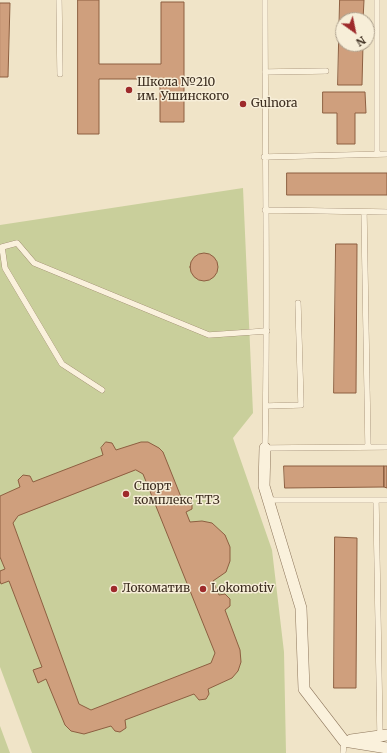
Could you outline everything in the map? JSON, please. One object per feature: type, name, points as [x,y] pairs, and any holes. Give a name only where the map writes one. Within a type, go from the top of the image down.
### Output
[{"type":"street","points":[[265,448],[264,486],[299,600],[302,617],[304,689],[344,741],[387,748]]},
{"type":"street","points":[[364,745],[384,735]]},
{"type":"lane","points":[[59,0],[60,74]]},
{"type":"lane","points":[[265,0],[264,157],[267,331],[265,448],[387,447]]},
{"type":"lane","points":[[377,0],[377,154]]},
{"type":"lane","points":[[265,72],[326,71]]},
{"type":"lane","points":[[264,157],[387,154]]},
{"type":"lane","points":[[265,210],[387,212]]},
{"type":"lane","points":[[364,212],[368,447]]},
{"type":"lane","points":[[102,390],[62,364],[5,268],[1,247],[17,243],[34,263],[209,335],[267,331]]},
{"type":"lane","points":[[266,406],[301,405],[298,303]]},
{"type":"lane","points":[[268,500],[387,500]]},
{"type":"lane","points":[[376,500],[384,735]]},
{"type":"lane","points":[[343,753],[344,741]]},
{"type":"green space","name":"Спорт комплекс ТТЗ","points":[[243,188],[253,413],[233,438],[272,550],[284,652],[286,753],[32,753],[0,667],[0,225]]},
{"type":"green space","points":[[0,726],[10,753],[0,753]]},
{"type":"building","name":"Школа №210 им. Ушинского","points":[[78,0],[99,0],[99,64],[161,64],[161,2],[184,2],[184,122],[160,122],[160,79],[99,79],[99,134],[78,134]]},
{"type":"building","points":[[340,0],[364,0],[363,12],[340,12]]},
{"type":"building","points":[[0,3],[10,3],[8,77],[0,77]]},
{"type":"building","points":[[339,52],[363,52],[362,85],[338,85]]},
{"type":"building","points":[[323,92],[365,92],[366,113],[355,113],[355,144],[337,144],[337,113],[323,113]]},
{"type":"building","points":[[287,173],[387,173],[387,195],[287,195]]},
{"type":"building","points":[[336,244],[357,244],[356,393],[334,393]]},
{"type":"building","points":[[204,253],[210,254],[214,257],[217,261],[217,273],[214,277],[210,280],[204,281],[198,280],[194,277],[191,273],[190,267],[191,261],[194,257],[198,254]]},
{"type":"building","name":"Lokomotiv","points":[[106,442],[112,443],[116,450],[141,442],[148,442],[159,448],[163,452],[181,497],[188,497],[192,501],[192,509],[186,512],[190,522],[202,521],[212,523],[225,535],[230,547],[230,561],[226,572],[213,581],[219,595],[225,594],[230,599],[230,606],[225,610],[240,650],[241,662],[238,671],[232,678],[208,689],[209,694],[206,699],[199,700],[194,694],[125,720],[126,728],[120,732],[115,731],[111,726],[84,734],[71,731],[65,725],[46,679],[38,683],[33,670],[42,667],[9,581],[1,584],[0,571],[5,569],[0,557],[0,496],[20,487],[18,480],[23,475],[30,476],[33,482],[103,455],[101,448]],"holes":[[[136,470],[143,474],[215,653],[211,663],[91,710],[79,704],[13,523],[18,516]]]},
{"type":"building","points":[[284,466],[384,466],[384,487],[285,488]]},
{"type":"building","points":[[384,466],[387,466],[387,488],[384,487]]},
{"type":"building","points":[[335,537],[357,538],[356,688],[334,688]]},
{"type":"place","name":"Школа №210 им. Ушинского","points":[[129,90]]},
{"type":"place","name":"Gulnora","points":[[243,104]]},
{"type":"place","name":"Спорт комплекс ТТЗ","points":[[126,494]]},
{"type":"place","name":"Локоматив","points":[[114,589]]},
{"type":"place","name":"Lokomotiv","points":[[203,589]]}]
